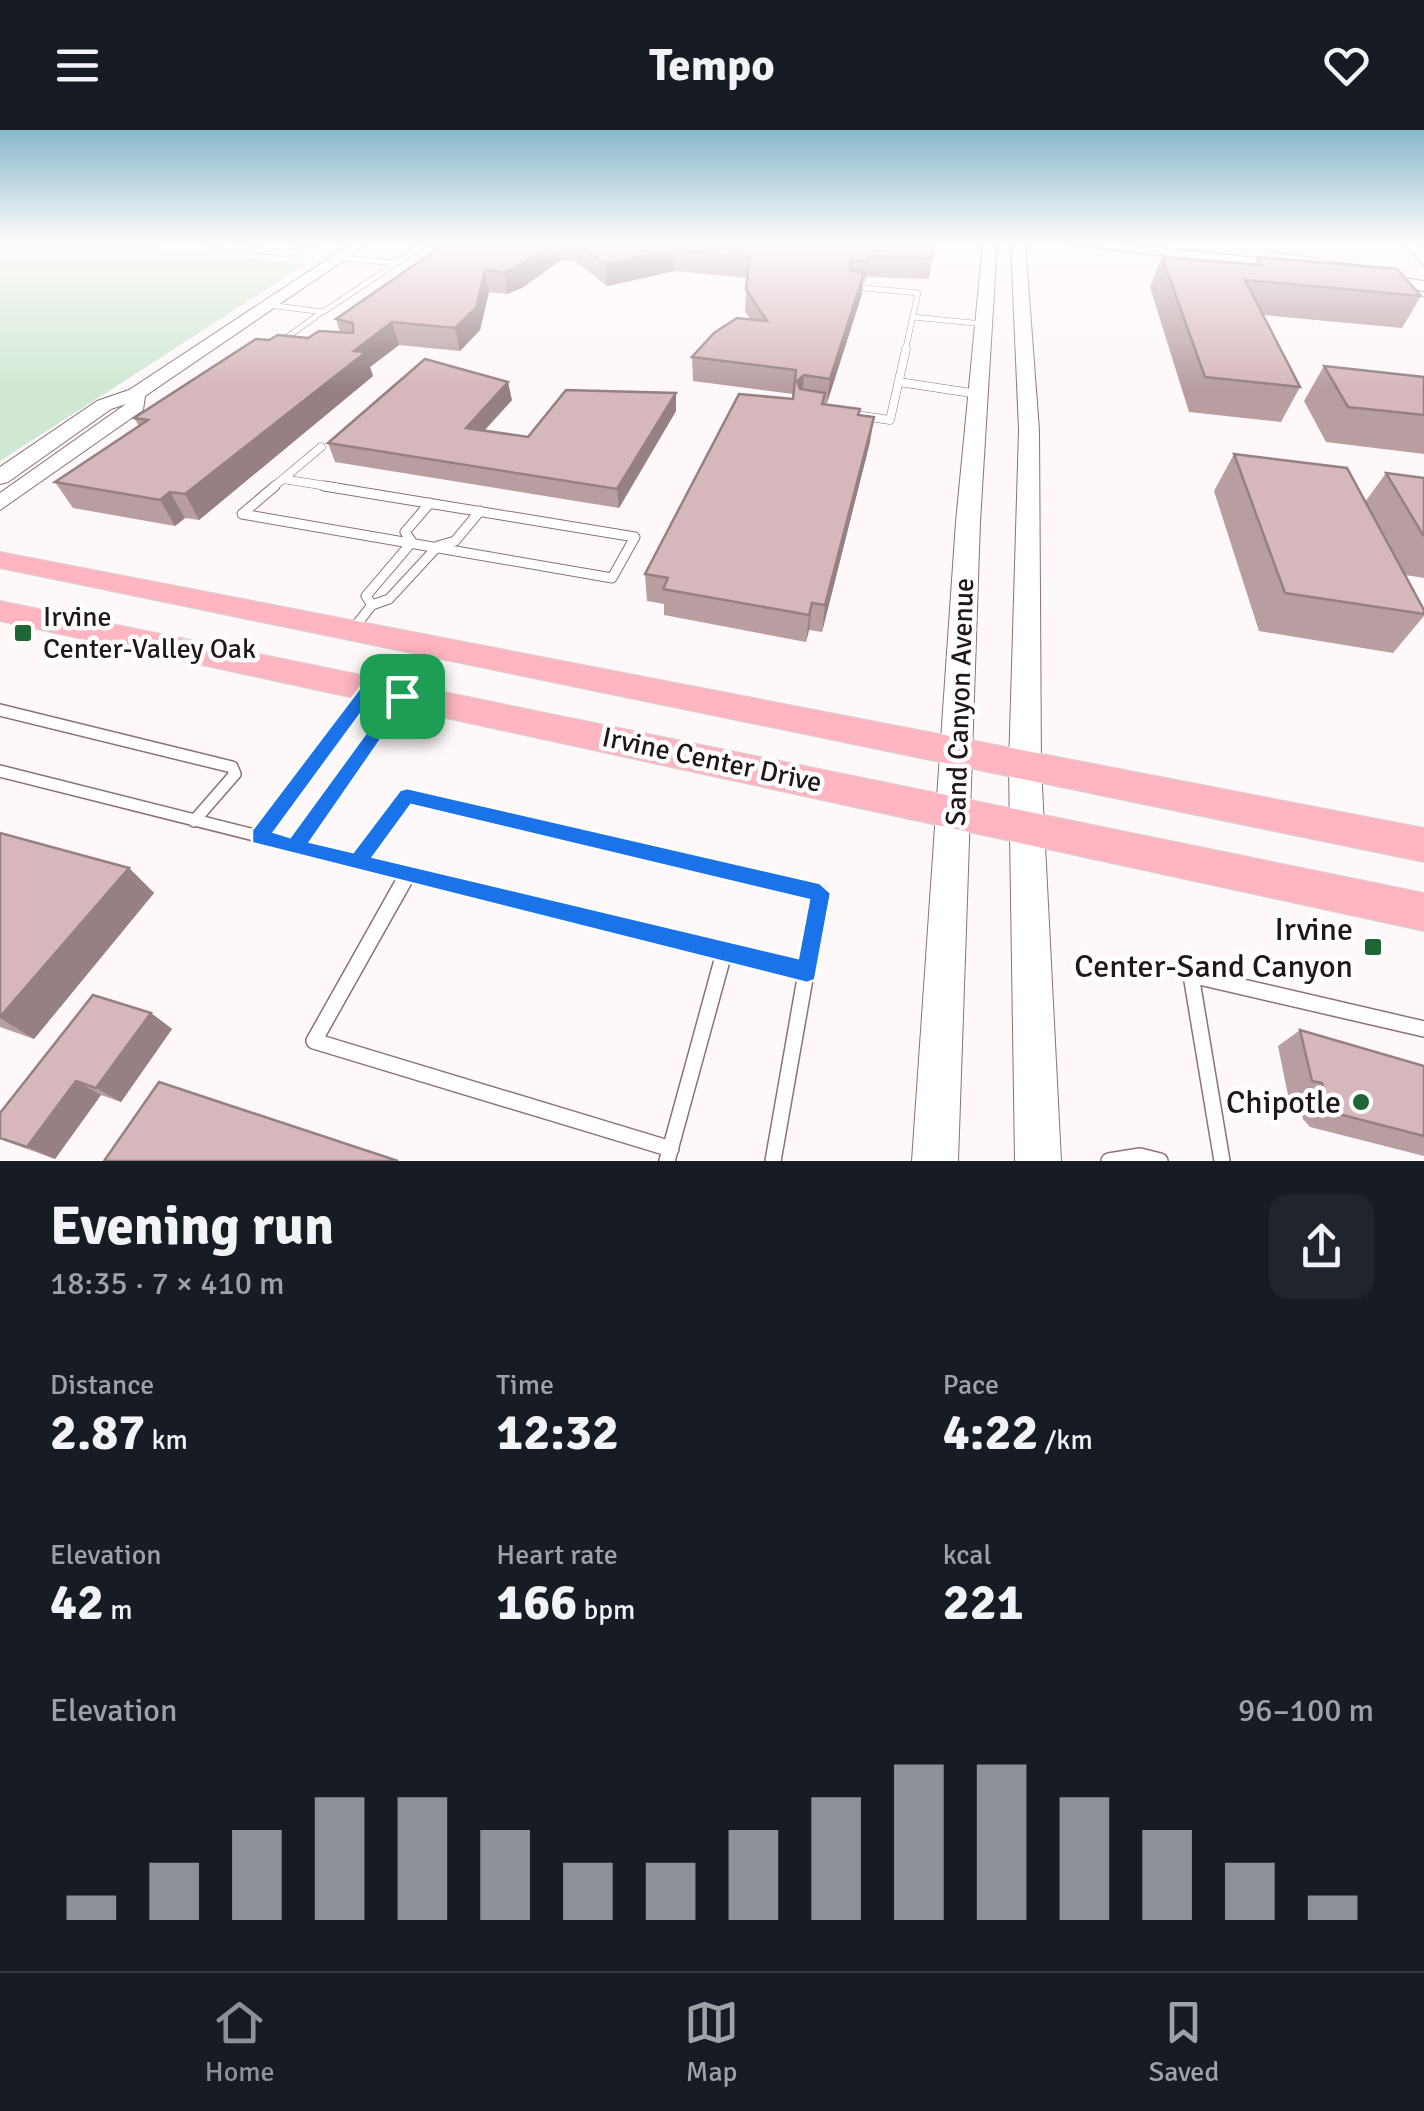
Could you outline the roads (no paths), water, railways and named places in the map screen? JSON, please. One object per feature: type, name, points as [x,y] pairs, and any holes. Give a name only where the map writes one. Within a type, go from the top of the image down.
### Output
[{"type":"main road","points":[[0,477],[104,406],[136,394],[291,291]]},
{"type":"main road","name":"Sand Canyon Avenue","points":[[929,1150],[956,812],[986,291]]},
{"type":"main road","points":[[1021,291],[1029,430],[1025,766],[1038,1161]]},
{"type":"main road","points":[[0,503],[136,406],[136,394]]},
{"type":"main road","name":"Irvine Center Drive","points":[[0,560],[1424,845]]},
{"type":"main road","name":"Irvine Center Drive","points":[[0,610],[1424,912]]},
{"type":"lane","points":[[268,350],[355,291]]},
{"type":"lane","points":[[837,412],[890,420],[918,292],[906,291]]},
{"type":"lane","points":[[269,306],[323,312]]},
{"type":"lane","points":[[913,317],[984,324]]},
{"type":"lane","points":[[280,342],[299,344]]},
{"type":"lane","points":[[900,382],[978,394]]},
{"type":"lane","points":[[283,479],[635,537],[612,578],[242,514],[283,479],[320,448]]},
{"type":"lane","points":[[412,542],[405,532],[430,503]]},
{"type":"lane","points":[[352,630],[372,605],[389,599],[438,546],[455,540],[480,511]]},
{"type":"lane","points":[[372,605],[366,596],[412,542]]},
{"type":"lane","points":[[259,836],[368,689]]},
{"type":"lane","points":[[294,847],[402,696]]},
{"type":"lane","points":[[0,710],[232,768],[235,774],[194,821]]},
{"type":"lane","points":[[0,771],[807,972]]},
{"type":"lane","points":[[357,862],[407,796],[820,893],[772,1161]]},
{"type":"lane","points":[[408,874],[314,1042],[669,1155],[724,953]]},
{"type":"lane","points":[[1222,1161],[1192,975],[1258,986],[1424,1029]]},
{"type":"lane","points":[[1109,1161],[1140,1156],[1160,1161]]},
{"type":"place","name":"Irvine Center-Valley Oak","points":[[23,633]]},
{"type":"place","name":"Irvine Center-Sand Canyon","points":[[1373,947]]},
{"type":"place","name":"Chipotle","points":[[1361,1102]]}]
